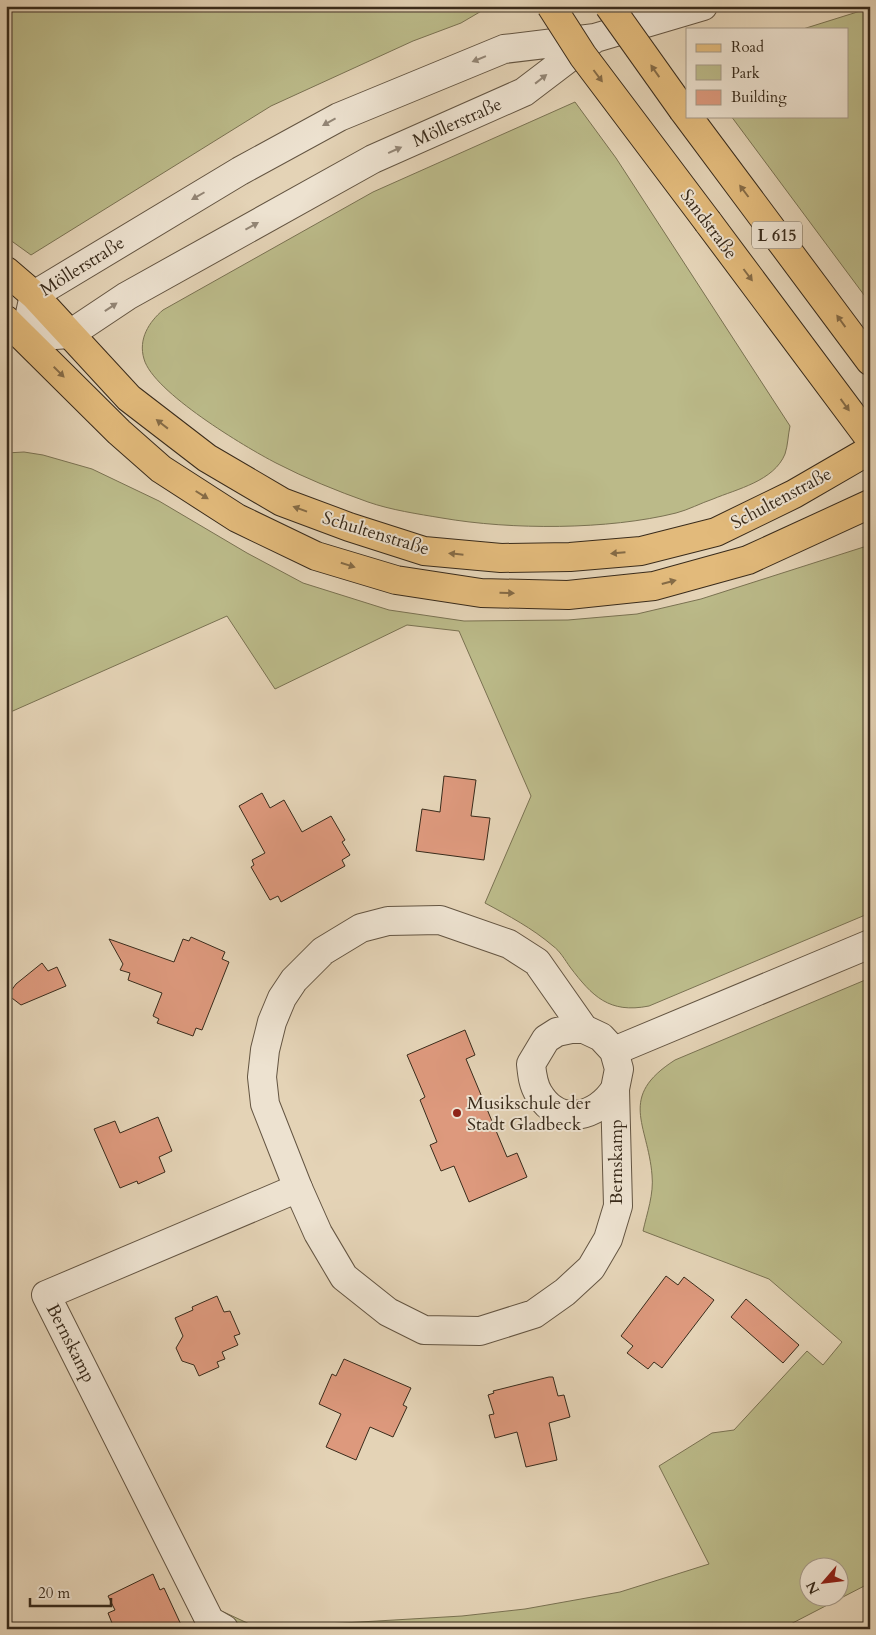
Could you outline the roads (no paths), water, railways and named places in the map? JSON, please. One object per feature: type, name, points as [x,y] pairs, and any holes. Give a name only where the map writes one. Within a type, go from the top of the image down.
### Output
[{"type":"main road","name":"Sandstraße","points":[[551,6],[583,56],[870,439]]},
{"type":"main road","name":"L 615","points":[[610,6],[686,114]]},
{"type":"main road","name":"L 615","points":[[689,118],[870,361]]},
{"type":"main road","name":"Schultenstraße","points":[[6,271],[34,295],[129,398],[206,458],[282,502],[349,527],[424,551],[501,558],[570,557],[641,551],[716,532],[794,494],[870,450]]},
{"type":"main road","name":"Schultenstraße","points":[[15,329],[119,432],[161,469],[237,518],[316,556],[396,580],[481,593],[568,594],[654,586],[748,560],[870,504]]},
{"type":"street","name":"Möllerstraße","points":[[595,38],[524,92],[373,159],[127,296],[70,334],[15,329],[34,295],[240,171],[339,117],[504,49],[595,38],[703,6]]},
{"type":"street","name":"Bernskamp","points":[[412,919],[440,920],[471,929],[509,944],[537,962],[584,1029],[601,1037],[614,1051],[619,1070],[615,1089],[618,1206],[608,1238],[591,1268],[565,1292],[534,1314],[480,1331],[424,1330],[388,1312],[344,1277],[318,1233],[265,1104],[262,1077],[265,1050],[282,998],[294,980],[324,951],[340,939],[361,928],[388,921],[412,919]]},
{"type":"street","points":[[614,1051],[870,944]]},
{"type":"street","name":"Bernskamp","points":[[584,1029],[557,1032],[546,1039],[531,1064],[538,1092],[545,1102],[558,1112],[584,1114],[597,1109],[608,1101],[615,1089]]},
{"type":"street","name":"Bernskamp","points":[[224,1629],[210,1622],[46,1294],[298,1188]]},
{"type":"place","name":"Musikschule der Stadt Gladbeck","points":[[457,1113]]}]
